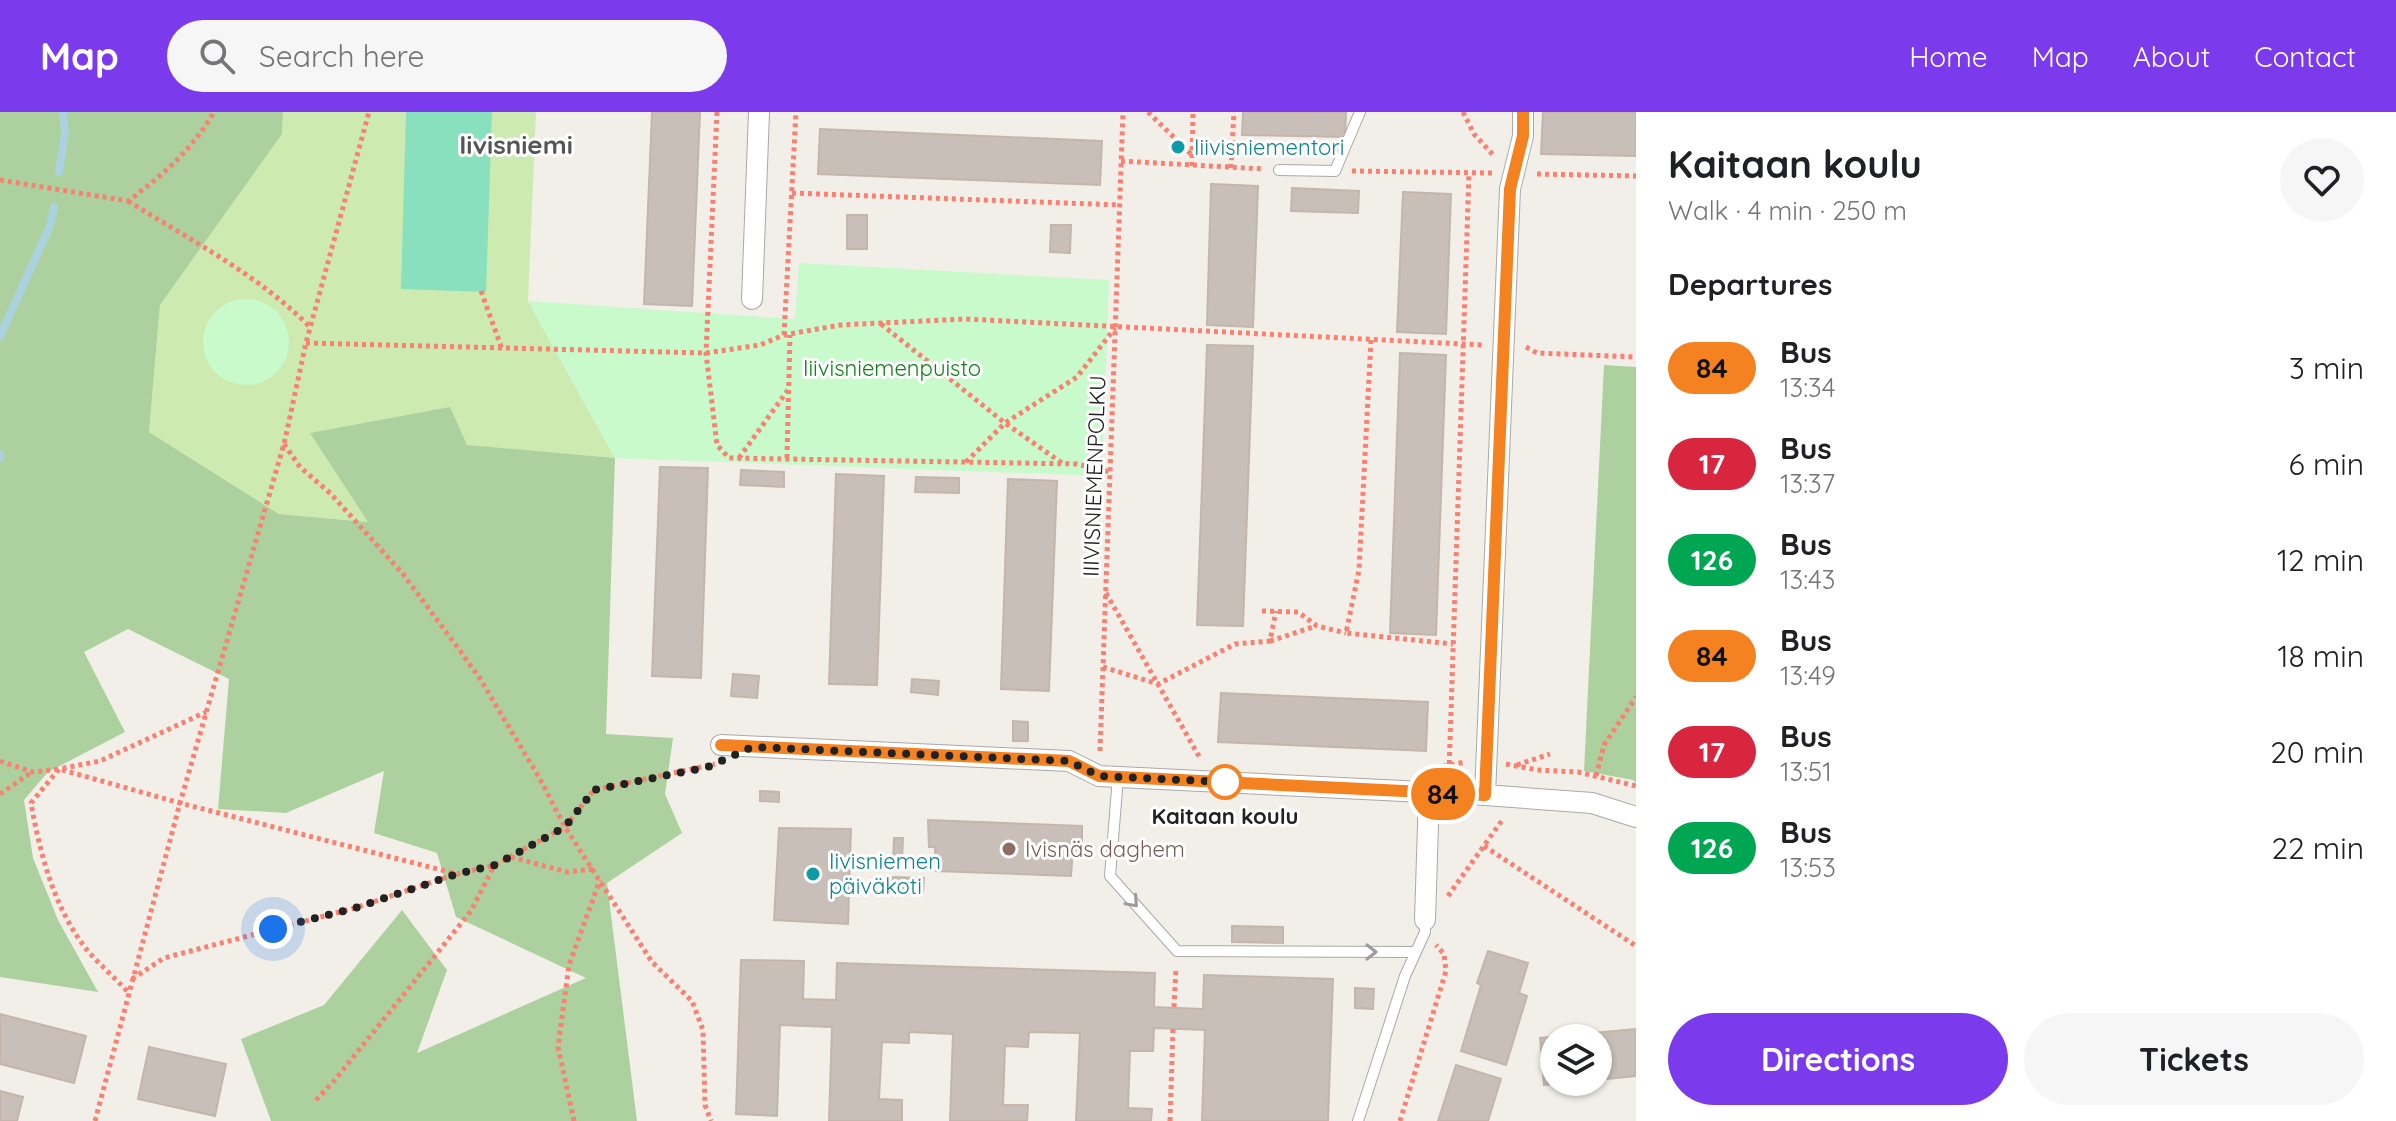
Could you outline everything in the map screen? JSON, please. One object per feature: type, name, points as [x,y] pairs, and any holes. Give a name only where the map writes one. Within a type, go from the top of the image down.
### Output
[{"type":"street","points":[[752,299],[759,112]]},
{"type":"street","points":[[1485,795],[1510,189],[1523,136],[1523,112]]},
{"type":"street","points":[[721,745],[1069,761],[1108,777],[1592,803],[1636,817]]},
{"type":"street","points":[[1425,926],[1439,793]]},
{"type":"lane","points":[[1279,170],[1335,171],[1360,112]]},
{"type":"lane","points":[[1108,777],[1110,876],[1177,951],[1415,952]]},
{"type":"lane","points":[[1358,1121],[1425,926]]},
{"type":"path","points":[[128,201],[168,172],[200,137],[214,112]]},
{"type":"path","points":[[95,1121],[180,803],[284,444],[310,326],[369,112]]},
{"type":"path","points":[[717,112],[706,353],[717,445],[729,458],[1077,464],[1110,472]]},
{"type":"path","points":[[787,458],[787,335],[796,112]]},
{"type":"path","name":"IIIVISNIEMENPOLKU","points":[[1108,777],[1103,667],[1123,112]]},
{"type":"path","points":[[1148,112],[1192,155]]},
{"type":"path","points":[[1192,166],[1193,112]]},
{"type":"path","points":[[1121,161],[1235,168],[1234,112]]},
{"type":"path","points":[[1463,112],[1474,134],[1496,158]]},
{"type":"path","points":[[1335,171],[1492,173]]},
{"type":"path","points":[[1439,793],[1453,644],[1469,173]]},
{"type":"path","points":[[1532,174],[1636,176]]},
{"type":"path","points":[[0,180],[128,201],[284,301],[310,326]]},
{"type":"path","points":[[792,193],[1120,205]]},
{"type":"path","points":[[481,291],[502,349]]},
{"type":"path","points":[[306,343],[706,353],[760,345],[787,335],[840,325],[965,319],[1463,345]]},
{"type":"path","points":[[881,324],[1005,423],[1063,464]]},
{"type":"path","points":[[965,462],[1005,423],[1077,377],[1115,327]]},
{"type":"path","points":[[1346,633],[1359,570],[1371,340]]},
{"type":"path","points":[[1568,355],[1635,355]]},
{"type":"path","points":[[739,458],[788,389]]},
{"type":"path","points":[[284,444],[300,467],[331,494],[403,574],[447,633],[479,677],[565,827],[652,962],[692,1001],[703,1030],[705,1105],[711,1121]]},
{"type":"path","points":[[1106,592],[1201,760]]},
{"type":"path","points":[[1262,611],[1298,612],[1317,626],[1346,633],[1453,644]]},
{"type":"path","points":[[1270,641],[1276,611]]},
{"type":"path","points":[[1103,667],[1158,684],[1235,644],[1270,641],[1317,626]]},
{"type":"path","points":[[1596,776],[1604,745],[1636,697]]},
{"type":"path","points":[[0,761],[33,772],[100,761],[207,711]]},
{"type":"path","points":[[131,980],[164,958],[355,908],[457,874],[495,865],[565,827],[594,790],[708,767],[752,747]]},
{"type":"path","points":[[1516,766],[1550,754]]},
{"type":"path","points":[[1487,760],[1596,776],[1636,786]]},
{"type":"path","points":[[59,769],[457,874]]},
{"type":"path","points":[[59,769],[31,803],[41,855],[65,913],[87,949],[128,991]]},
{"type":"path","points":[[0,794],[33,772]]},
{"type":"path","points":[[1443,903],[1507,812]]},
{"type":"path","points":[[1484,846],[1636,946]]},
{"type":"path","points":[[510,857],[567,872],[593,869]]},
{"type":"path","points":[[316,1100],[471,911],[495,865]]},
{"type":"path","points":[[574,1121],[558,1047],[569,965],[600,879]]},
{"type":"path","points":[[1400,1121],[1446,971],[1444,954],[1425,926]]},
{"type":"path","points":[[1170,1121],[1173,1029]]},
{"type":"green space","points":[[0,112],[283,112],[282,134],[160,305],[149,432],[279,514],[368,522],[310,433],[450,407],[467,445],[615,458],[606,734],[673,738],[665,794],[682,833],[607,883],[637,1121],[271,1121],[241,1039],[324,1005],[402,910],[447,970],[417,1053],[586,978],[456,917],[437,853],[374,833],[384,771],[286,813],[218,809],[229,679],[128,629],[84,652],[125,732],[48,772],[24,800],[33,858],[58,920],[98,992],[0,977]]},
{"type":"green space","points":[[283,112],[536,112],[528,301],[615,458],[311,433],[369,522],[279,514],[149,432],[160,305],[282,134]]},
{"type":"green space","points":[[406,112],[492,112],[486,292],[401,289]]},
{"type":"green space","name":"Iiivisniemenpuisto","points":[[799,263],[1109,280],[1102,476],[615,458],[528,301],[795,319]]},
{"type":"green space","points":[[246,299],[270,306],[282,318],[289,342],[282,366],[270,378],[246,385],[222,378],[210,366],[203,342],[210,318],[222,306]]},
{"type":"green space","points":[[1604,365],[1636,367],[1636,783],[1584,771]]},
{"type":"building","points":[[652,112],[700,112],[692,306],[644,304]]},
{"type":"building","points":[[1243,112],[1346,112],[1345,137],[1242,135]]},
{"type":"building","points":[[1543,112],[1636,112],[1636,156],[1541,154]]},
{"type":"building","points":[[820,129],[1102,141],[1100,185],[818,174]]},
{"type":"building","points":[[1211,184],[1258,186],[1253,327],[1207,325]]},
{"type":"building","points":[[1292,188],[1359,191],[1358,213],[1291,211]]},
{"type":"building","points":[[1403,192],[1451,194],[1446,334],[1397,332]]},
{"type":"building","points":[[847,215],[867,215],[867,249],[847,249]]},
{"type":"building","points":[[1051,225],[1071,225],[1070,253],[1050,252]]},
{"type":"building","points":[[1207,345],[1253,346],[1243,626],[1197,625]]},
{"type":"building","points":[[1400,353],[1446,355],[1436,635],[1390,633]]},
{"type":"building","points":[[660,467],[708,468],[701,678],[652,676]]},
{"type":"building","points":[[741,470],[784,472],[784,487],[740,485]]},
{"type":"building","points":[[836,474],[884,476],[877,685],[829,684]]},
{"type":"building","points":[[916,477],[959,478],[959,493],[915,492]]},
{"type":"building","points":[[1008,479],[1057,481],[1049,691],[1001,689]]},
{"type":"building","points":[[733,674],[759,676],[757,698],[731,696]]},
{"type":"building","points":[[912,679],[939,681],[938,695],[911,692]]},
{"type":"building","points":[[1221,693],[1428,702],[1426,751],[1218,742]]},
{"type":"building","points":[[1013,721],[1028,722],[1028,741],[1013,741]]},
{"type":"building","points":[[760,791],[779,792],[779,802],[760,801]]},
{"type":"building","name":"Ivisnäs daghem","points":[[928,820],[1082,826],[1082,851],[1073,850],[1071,876],[936,871],[935,847],[929,847]]},
{"type":"building","name":"Iivisniemen päiväkoti","points":[[779,828],[851,829],[848,924],[774,920]]},
{"type":"building","points":[[894,838],[903,838],[902,861],[893,861]]},
{"type":"building","points":[[893,877],[924,878],[923,892],[892,891]]},
{"type":"building","points":[[1232,926],[1283,927],[1283,943],[1232,942]]},
{"type":"building","points":[[1488,951],[1528,963],[1519,993],[1527,996],[1506,1065],[1461,1051]]},
{"type":"building","points":[[741,960],[804,961],[803,999],[836,1000],[837,963],[1155,973],[1154,1007],[1203,1009],[1204,975],[1333,979],[1328,1121],[1202,1121],[1205,1030],[1154,1028],[1153,1051],[1130,1051],[1128,1108],[1152,1109],[1151,1121],[1076,1121],[1080,1033],[1029,1032],[1028,1047],[1005,1046],[1003,1105],[1028,1105],[1027,1121],[950,1121],[953,1034],[909,1032],[909,1043],[882,1042],[879,1099],[902,1100],[902,1121],[829,1121],[832,1027],[780,1025],[777,1116],[736,1114]]},
{"type":"building","points":[[1355,988],[1374,989],[1373,1009],[1355,1008]]},
{"type":"building","points":[[0,1014],[86,1036],[74,1083],[0,1064]]},
{"type":"building","points":[[1636,1029],[1636,1076],[1612,1079],[1612,1031]]},
{"type":"building","points":[[149,1047],[226,1064],[215,1116],[138,1099]]},
{"type":"building","points":[[1456,1065],[1501,1079],[1488,1121],[1438,1121]]},
{"type":"building","points":[[0,1091],[23,1097],[17,1121],[0,1121]]},
{"type":"waterway","points":[[59,172],[65,133],[63,112]]},
{"type":"waterway","points":[[0,336],[50,226],[54,207]]},
{"type":"bus line","name":"84","points":[[721,745],[1069,761],[1099,776],[1485,795],[1510,189],[1523,136],[1523,112]]},
{"type":"place","name":"Iiivisniementori","points":[[1178,147]]},
{"type":"place","name":"Kaitaan koulu","points":[[1225,782]]},
{"type":"place","name":"Ivisnäs daghem","points":[[1009,849]]},
{"type":"place","name":"Iivisniemen päiväkoti","points":[[813,874]]},
{"type":"district","name":"Iivisniemi","points":[[516,145]]},
{"type":"route","points":[[273,929],[355,908],[457,874],[495,865],[565,827],[594,790],[708,767],[752,747],[1069,761],[1099,776],[1225,782]]}]
